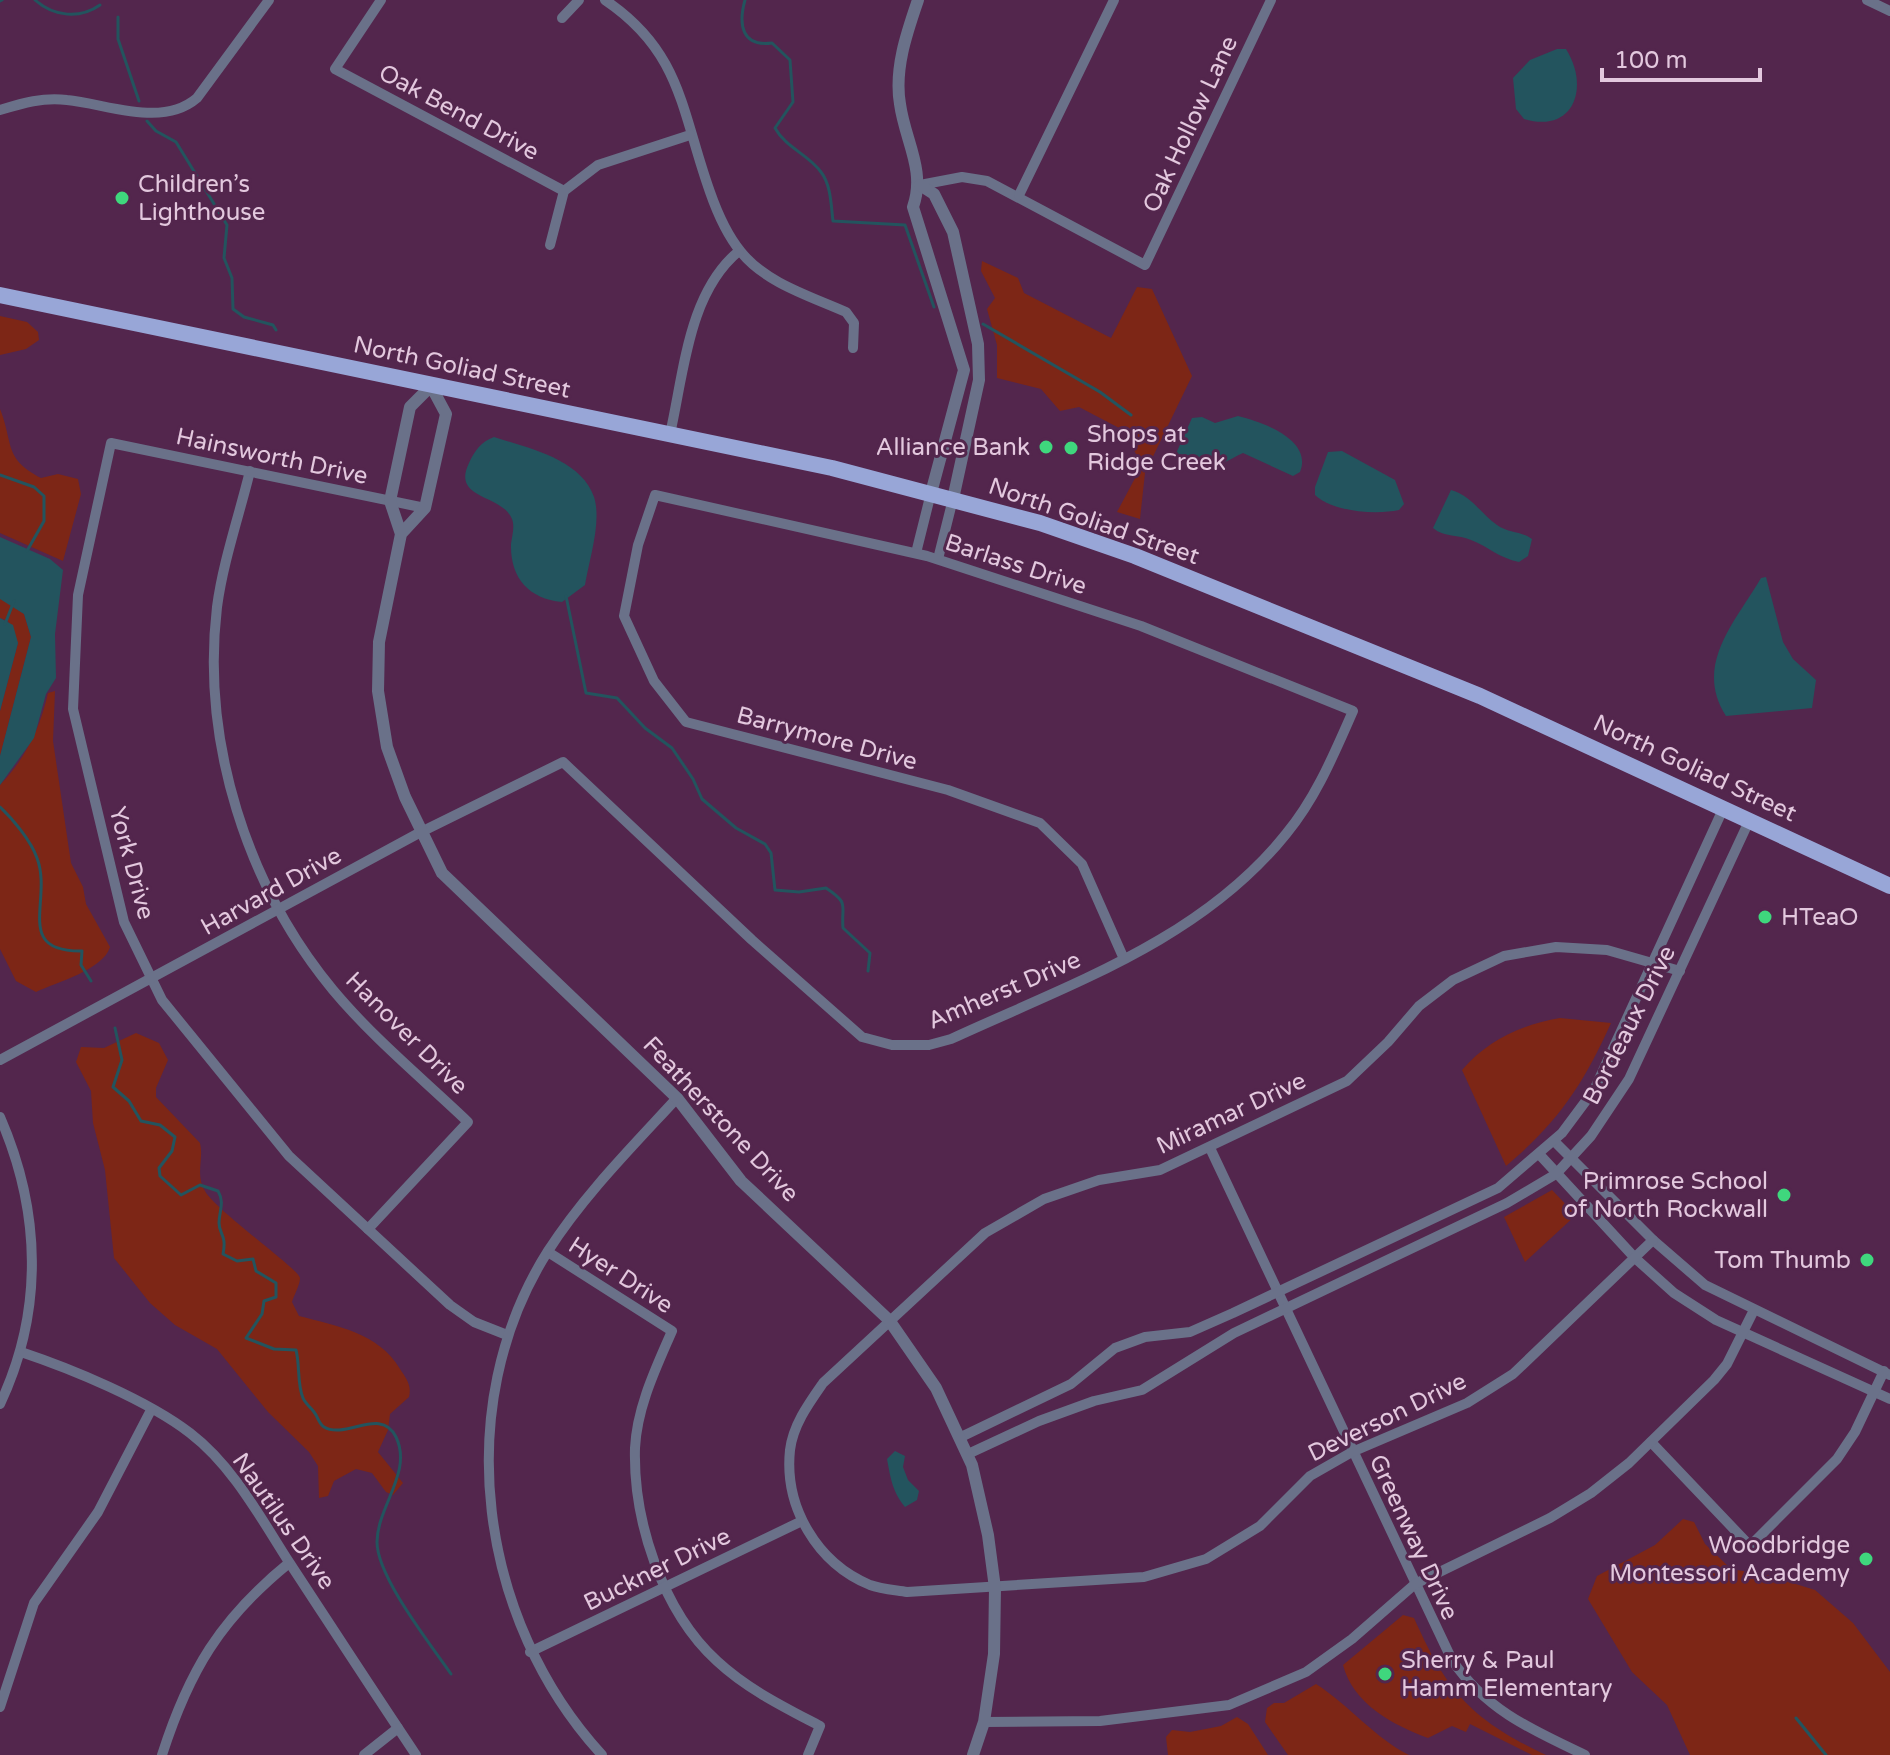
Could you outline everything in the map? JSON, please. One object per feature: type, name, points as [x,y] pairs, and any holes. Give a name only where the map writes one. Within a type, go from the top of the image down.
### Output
[{"type":"main road","name":"North Goliad Street","points":[[0,295],[670,434],[931,493],[1040,523],[1135,556],[1480,696],[1890,886]]},
{"type":"street","points":[[0,110],[34,99],[65,99],[162,113],[184,109],[197,98],[269,0]]},
{"type":"street","name":"Oak Bend Drive","points":[[381,0],[335,69],[564,191]]},
{"type":"street","points":[[562,18],[579,0]]},
{"type":"street","points":[[605,0],[627,15],[654,45],[683,102],[690,135],[718,213],[739,251],[770,277],[846,312],[854,323],[853,348]]},
{"type":"street","points":[[916,553],[959,399],[964,370],[913,207],[920,185],[899,103],[900,66],[918,0]]},
{"type":"street","points":[[920,185],[962,177],[987,181],[1019,195],[1114,0]]},
{"type":"street","name":"Oak Hollow Lane","points":[[1019,195],[1145,265],[1271,0]]},
{"type":"street","points":[[1867,0],[1890,11]]},
{"type":"street","points":[[550,245],[564,191],[598,165],[617,155],[690,135]]},
{"type":"street","points":[[920,185],[934,194],[953,232],[978,344],[975,401],[938,559]]},
{"type":"street","points":[[670,434],[701,301],[722,265],[739,251]]},
{"type":"street","points":[[390,501],[410,407],[431,386],[446,414],[425,508],[401,534]]},
{"type":"street","points":[[959,399],[975,401]]},
{"type":"street","name":"Hainsworth Drive","points":[[111,443],[425,508]]},
{"type":"street","name":"York Drive","points":[[111,443],[78,595],[73,709],[124,922],[162,1000],[289,1156],[450,1305],[474,1322],[507,1335]]},
{"type":"street","name":"Hanover Drive","points":[[250,471],[217,606],[214,697],[232,796],[253,859],[278,909],[333,990],[468,1122],[368,1229]]},
{"type":"street","name":"Barlass Drive","points":[[655,495],[938,559],[1141,626],[1353,711]]},
{"type":"street","name":"Barrymore Drive","points":[[655,495],[638,545],[624,616],[654,681],[686,722],[948,790],[1040,823],[1082,864],[1124,959]]},
{"type":"street","name":"Featherstone Drive","points":[[390,501],[401,534],[379,642],[378,691],[387,747],[419,833],[442,873],[478,912],[677,1098],[741,1181],[889,1320],[936,1388],[961,1437],[988,1535],[995,1588],[994,1654],[984,1722],[973,1755]]},
{"type":"street","name":"Amherst Drive","points":[[563,762],[752,940],[862,1037],[892,1045],[929,1045],[951,1039],[1124,959],[1190,923],[1241,883],[1287,834],[1324,776],[1353,711]]},
{"type":"street","name":"Harvard Drive","points":[[0,1060],[419,833],[563,762]]},
{"type":"street","name":"Bordeaux Drive","points":[[961,1437],[1071,1384],[1115,1348],[1145,1337],[1190,1332],[1498,1188],[1554,1141],[1594,1090],[1724,807]]},
{"type":"street","name":"Bordeaux Drive","points":[[968,1454],[1039,1421],[1094,1401],[1142,1390],[1234,1333],[1507,1203],[1556,1174],[1610,1112],[1629,1079],[1750,819]]},
{"type":"street","name":"Miramar Drive","points":[[802,1521],[791,1490],[790,1448],[803,1413],[823,1383],[985,1233],[1044,1199],[1099,1180],[1160,1170],[1347,1081],[1388,1042],[1419,1006],[1453,980],[1504,956],[1556,947],[1607,950],[1680,971]]},
{"type":"street","points":[[602,1755],[549,1685],[530,1652],[503,1581],[490,1499],[491,1412],[507,1335],[548,1252],[580,1205],[677,1098]]},
{"type":"street","points":[[0,1117],[20,1173],[31,1229],[33,1295],[21,1352],[0,1404]]},
{"type":"street","points":[[1554,1141],[1653,1240],[1705,1285],[1887,1373],[1837,1459],[1750,1546],[1651,1442]]},
{"type":"street","name":"Greenway Drive","points":[[1210,1148],[1446,1649],[1477,1691],[1514,1721],[1585,1755]]},
{"type":"street","points":[[1539,1154],[1635,1258],[1674,1293],[1743,1333],[1873,1394],[1890,1399]]},
{"type":"street","points":[[1402,1233],[1409,1249]]},
{"type":"street","name":"Deverson Drive","points":[[802,1521],[839,1567],[872,1585],[907,1592],[1144,1577],[1206,1559],[1260,1526],[1310,1476],[1352,1452],[1467,1403],[1513,1374],[1653,1240]]},
{"type":"street","name":"Hyer Drive","points":[[548,1252],[672,1331],[647,1389],[635,1446],[638,1502],[665,1587]]},
{"type":"street","points":[[984,1722],[1100,1721],[1229,1705],[1306,1672],[1352,1639],[1415,1584],[1560,1512],[1591,1493],[1651,1442],[1714,1380],[1754,1310]]},
{"type":"street","name":"Nautilus Drive","points":[[21,1352],[69,1369],[151,1410],[190,1433],[214,1456],[238,1485],[416,1755]]},
{"type":"street","points":[[0,1707],[34,1603],[98,1512],[151,1410]]},
{"type":"street","name":"Buckner Drive","points":[[530,1652],[802,1521]]},
{"type":"street","points":[[162,1755],[180,1702],[211,1644],[239,1606],[289,1563]]},
{"type":"street","points":[[665,1587],[715,1660],[764,1697],[820,1726],[808,1755]]},
{"type":"street","points":[[364,1755],[398,1728]]},
{"type":"shaded area","points":[[1557,49],[1566,49],[1573,64],[1577,78],[1573,104],[1555,120],[1541,122],[1524,119],[1516,109],[1513,78],[1530,60]]},
{"type":"shaded area","points":[[982,261],[1018,278],[1024,293],[1111,338],[1137,287],[1152,289],[1192,376],[1145,473],[1140,519],[1117,512],[1142,465],[1123,430],[1079,407],[1060,411],[1041,389],[997,378],[997,345],[987,309],[995,298],[981,271]]},
{"type":"shaded area","points":[[0,316],[27,322],[38,332],[39,340],[26,349],[0,355]]},
{"type":"shaded area","points":[[0,409],[15,457],[21,464],[41,478],[58,474],[78,479],[81,494],[63,561],[0,533]]},
{"type":"shaded area","points":[[1238,416],[1272,428],[1293,442],[1302,461],[1300,472],[1293,476],[1243,453],[1218,466],[1200,470],[1191,469],[1174,458],[1192,418],[1202,417],[1215,423]]},
{"type":"shaded area","points":[[494,437],[566,464],[578,473],[594,497],[596,529],[585,585],[562,602],[540,596],[523,584],[512,556],[512,519],[507,511],[480,496],[467,484],[465,475],[474,454],[482,444]]},
{"type":"shaded area","points":[[1342,451],[1395,480],[1404,504],[1399,510],[1343,509],[1315,495],[1328,452]]},
{"type":"shaded area","points":[[1451,490],[1465,496],[1501,528],[1532,539],[1528,556],[1519,562],[1512,560],[1471,540],[1433,528]]},
{"type":"shaded area","points":[[0,537],[50,559],[63,570],[55,634],[56,678],[46,694],[34,738],[0,785],[0,756],[31,637],[24,614],[0,599]]},
{"type":"shaded area","points":[[1766,577],[1783,642],[1793,659],[1816,680],[1812,708],[1726,716],[1717,697],[1714,679],[1716,661],[1730,627],[1761,578]]},
{"type":"shaded area","points":[[0,598],[24,614],[31,637],[0,756],[0,711],[18,643],[8,621],[0,618]]},
{"type":"shaded area","points":[[0,618],[13,625],[18,643],[0,711]]},
{"type":"shaded area","points":[[55,691],[53,741],[71,863],[83,887],[86,904],[110,947],[106,955],[89,969],[36,992],[16,981],[0,949],[0,785],[24,754],[41,719],[48,693]]},
{"type":"shaded area","points":[[1560,1018],[1611,1023],[1568,1101],[1540,1134],[1506,1166],[1462,1070],[1483,1050],[1506,1035]]},
{"type":"shaded area","points":[[136,1033],[159,1043],[168,1060],[156,1088],[156,1097],[200,1143],[200,1173],[205,1191],[300,1278],[292,1302],[299,1316],[369,1339],[391,1357],[406,1379],[409,1397],[390,1414],[388,1430],[378,1452],[403,1483],[393,1495],[386,1492],[372,1473],[356,1469],[334,1481],[328,1496],[319,1498],[318,1466],[309,1452],[268,1412],[217,1349],[175,1325],[150,1303],[114,1258],[105,1170],[93,1123],[91,1091],[76,1062],[81,1047],[104,1048]]},
{"type":"shaded area","points":[[1552,1190],[1576,1215],[1525,1262],[1504,1217]]},
{"type":"shaded area","points":[[895,1451],[905,1456],[903,1467],[908,1480],[919,1491],[917,1500],[905,1507],[893,1486],[887,1459]]},
{"type":"shaded area","points":[[1683,1519],[1694,1522],[1705,1544],[1731,1569],[1767,1575],[1815,1590],[1853,1623],[1890,1672],[1890,1755],[1690,1755],[1667,1705],[1632,1672],[1588,1599],[1597,1576],[1655,1545]]},
{"type":"shaded area","points":[[1403,1615],[1414,1618],[1438,1666],[1480,1716],[1546,1755],[1532,1755],[1470,1724],[1466,1732],[1452,1726],[1428,1738],[1401,1727],[1365,1702],[1348,1679],[1343,1665]]},
{"type":"shaded area","points":[[1316,1684],[1385,1740],[1409,1755],[1288,1755],[1265,1722],[1267,1708],[1274,1703],[1284,1703]]},
{"type":"shaded area","points":[[1237,1717],[1248,1724],[1268,1755],[1168,1755],[1166,1737],[1172,1730],[1190,1732],[1221,1726]]},
{"type":"waterway","points":[[35,0],[50,10],[67,14],[84,13],[100,5]]},
{"type":"waterway","points":[[745,0],[742,18],[748,38],[772,43],[790,60],[793,102],[775,128],[824,177],[833,221],[905,225],[934,307]]},
{"type":"waterway","points":[[118,17],[118,39],[139,101]]},
{"type":"waterway","points":[[147,121],[156,131],[176,142],[227,225],[224,258],[232,278],[233,309],[244,317],[273,325],[276,330]]},
{"type":"waterway","points":[[983,324],[1100,392],[1131,415]]},
{"type":"waterway","points":[[0,475],[34,487],[44,496],[44,521],[27,551]]},
{"type":"waterway","points":[[566,596],[586,693],[617,698],[645,728],[672,748],[702,799],[736,828],[765,844],[771,853],[775,890],[799,892],[826,888],[838,898],[843,905],[843,928],[870,953],[868,971]]},
{"type":"waterway","points":[[5,624],[14,601]]},
{"type":"waterway","points":[[0,807],[21,831],[37,858],[41,874],[42,933],[48,943],[61,949],[82,951],[81,965],[91,981]]},
{"type":"waterway","points":[[115,1028],[122,1060],[113,1087],[129,1101],[141,1121],[160,1125],[175,1137],[172,1151],[159,1168],[160,1176],[181,1195],[200,1185],[218,1191],[223,1254],[237,1261],[253,1259],[256,1271],[276,1283],[276,1297],[264,1301],[262,1314],[246,1338],[274,1349],[296,1350],[303,1398],[324,1427],[342,1430],[382,1424],[390,1428],[396,1437],[400,1463],[379,1529],[379,1557],[406,1610],[451,1674]]},
{"type":"waterway","points":[[1796,1718],[1826,1755]]},
{"type":"place","name":"Children’s Lighthouse","points":[[122,198]]},
{"type":"place","name":"Alliance Bank","points":[[1046,447]]},
{"type":"place","name":"Shops at Ridge Creek","points":[[1071,448]]},
{"type":"place","name":"HTeaO","points":[[1765,917]]},
{"type":"place","name":"Primrose School of North Rockwall","points":[[1784,1195]]},
{"type":"place","name":"Tom Thumb","points":[[1867,1260]]},
{"type":"place","name":"Woodbridge Montessori Academy","points":[[1866,1559]]},
{"type":"place","name":"Sherry & Paul Hamm Elementary","points":[[1385,1674]]}]
